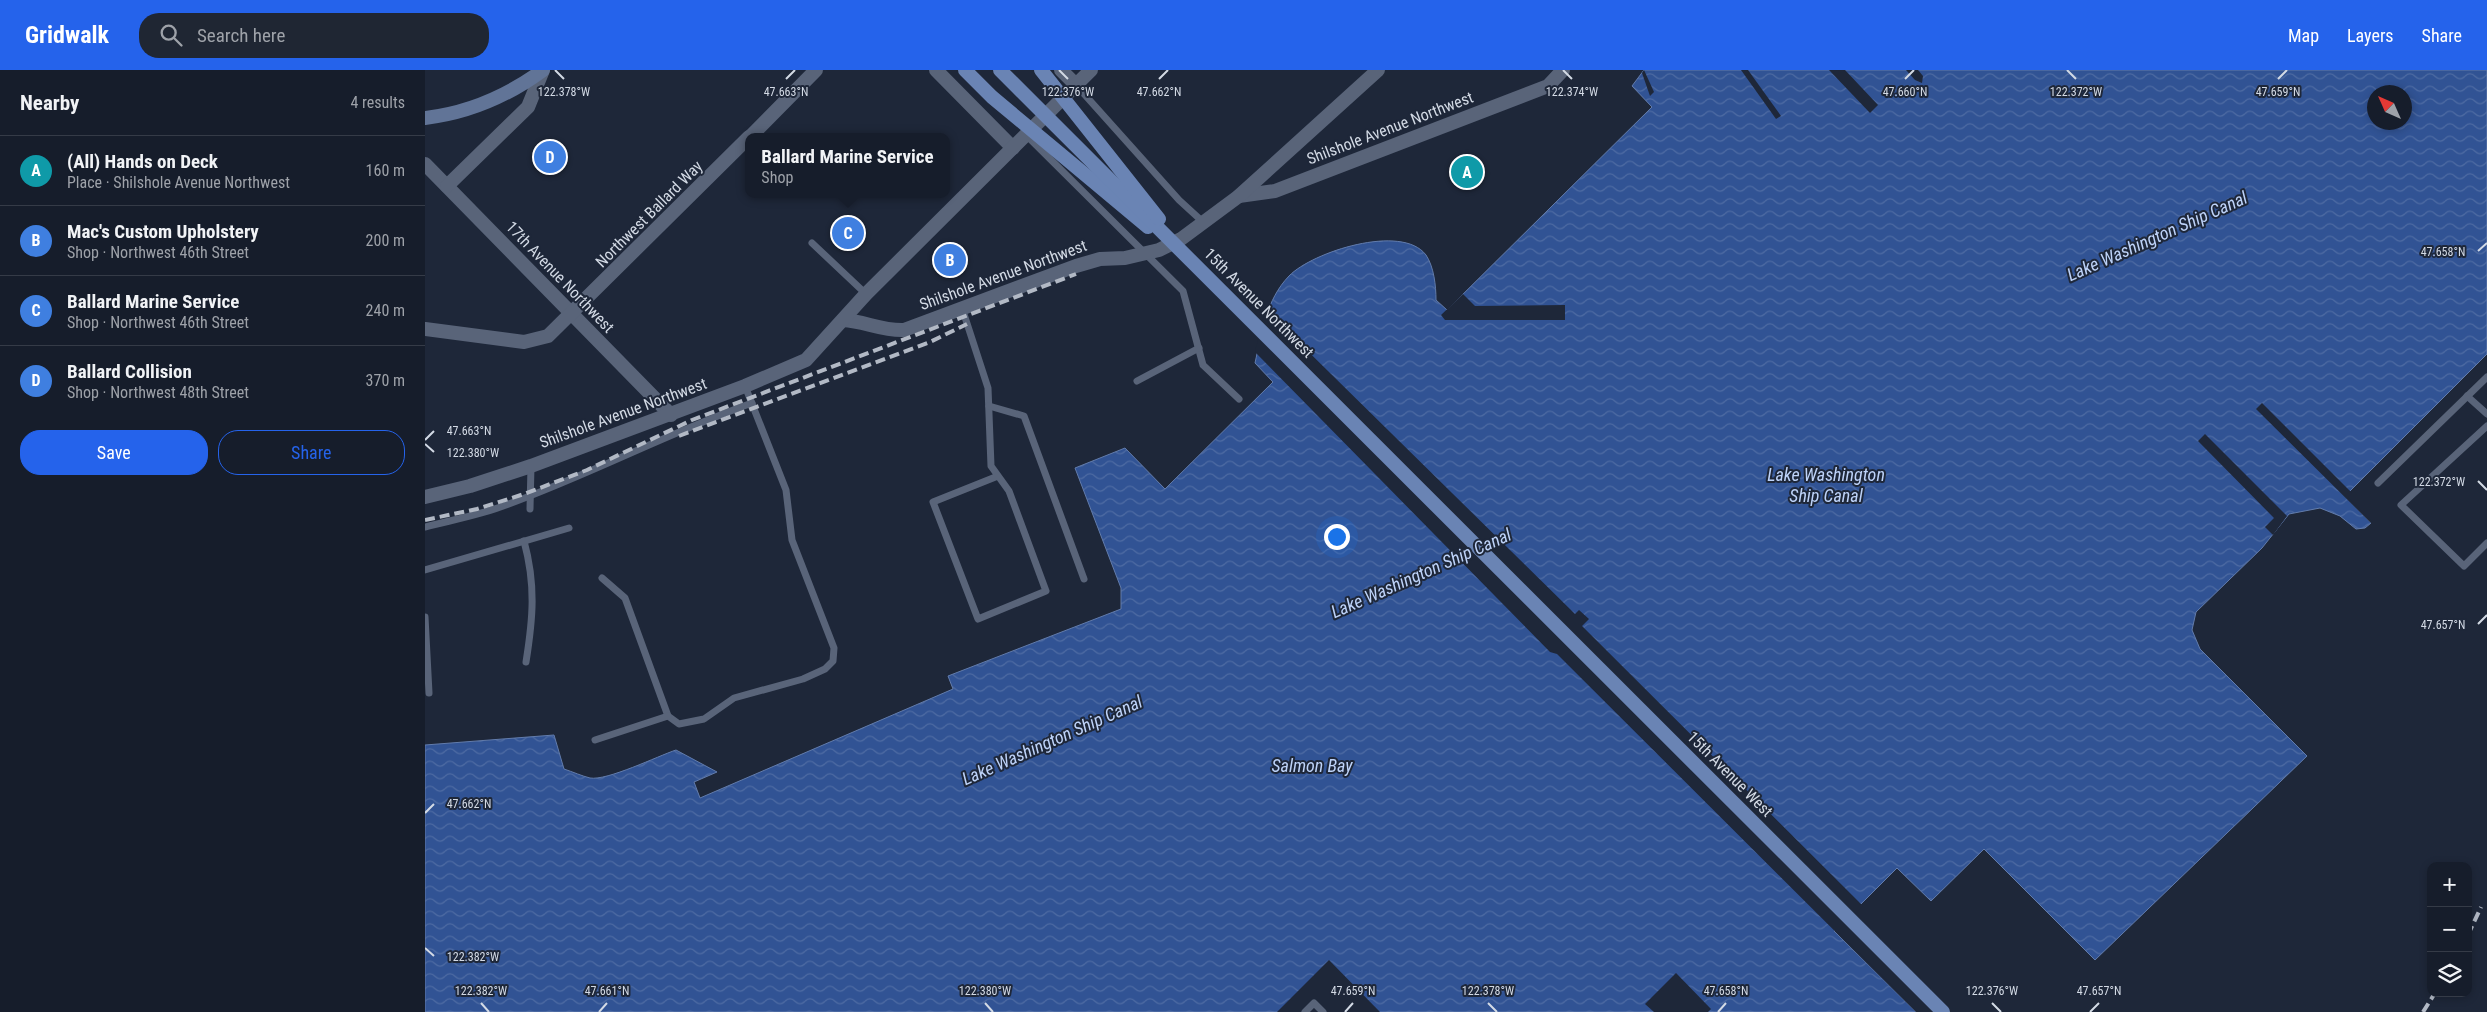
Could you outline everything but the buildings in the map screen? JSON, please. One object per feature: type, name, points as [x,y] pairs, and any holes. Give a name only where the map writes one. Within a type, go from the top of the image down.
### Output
[{"type":"main road","points":[[425,118],[440,116],[492,100],[520,86],[543,70]]},
{"type":"main road","points":[[965,70],[992,97],[1131,215],[1185,254]]},
{"type":"main road","name":"15th Avenue Northwest","points":[[1000,70],[1492,561]]},
{"type":"main road","points":[[1041,70],[1145,200],[1185,254]]},
{"type":"main road","name":"15th Avenue West","points":[[1492,561],[1943,1012]]},
{"type":"street","points":[[447,186],[528,106],[543,70]]},
{"type":"street","name":"Northwest Ballard Way","points":[[753,133],[816,70]]},
{"type":"street","points":[[936,70],[1013,148]]},
{"type":"street","name":"15th Avenue Northwest","points":[[1061,70],[1076,85]]},
{"type":"street","points":[[843,320],[866,294],[1091,70]]},
{"type":"street","points":[[1239,196],[1378,70]]},
{"type":"street","name":"Shilshole Avenue Northwest","points":[[425,497],[470,486],[531,466],[745,386],[806,360],[843,320],[859,321],[875,328],[889,331],[904,330],[1100,259],[1145,254],[1159,250],[1181,239],[1239,196],[1275,191],[1425,134],[1548,86],[1563,70]]},
{"type":"street","name":"Northwest Ballard Way","points":[[425,329],[524,342],[548,336],[573,315],[745,141]]},
{"type":"street","name":"17th Avenue Northwest","points":[[426,167],[447,186],[671,415]]},
{"type":"lane","name":"15th Avenue Northwest","points":[[1076,85],[1179,200],[1203,222]]},
{"type":"lane","points":[[1026,135],[1183,291],[1203,365],[1239,400]]},
{"type":"lane","points":[[812,243],[866,294]]},
{"type":"lane","points":[[963,308],[985,374],[989,406],[991,466],[1009,491],[1046,591],[977,619],[933,502],[998,476]]},
{"type":"lane","points":[[1137,381],[1199,348]]},
{"type":"lane","points":[[2378,483],[2487,377]]},
{"type":"lane","points":[[602,578],[625,598],[668,716],[679,724],[704,719],[734,698],[803,679],[825,669],[833,661],[835,648],[792,540],[786,490],[745,386]]},
{"type":"lane","points":[[2467,396],[2487,414]]},
{"type":"lane","points":[[425,526],[506,505],[590,471],[695,424],[752,403]]},
{"type":"lane","points":[[989,406],[1024,416],[1084,579]]},
{"type":"lane","points":[[2487,426],[2401,506],[2464,566],[2487,542]]},
{"type":"lane","points":[[530,509],[531,466]]},
{"type":"lane","points":[[425,570],[569,528]]},
{"type":"lane","points":[[524,542],[533,584],[531,631],[526,662]]},
{"type":"lane","points":[[425,617],[429,693]]},
{"type":"lane","points":[[595,740],[668,716]]},
{"type":"lane","points":[[1305,1012],[1314,1003],[1323,1012]]},
{"type":"water","name":"Lake Washington Ship Canal","points":[[1644,70],[2487,70],[2487,354],[2345,496],[2371,523],[2365,528],[2356,529],[2340,516],[2320,508],[2289,514],[2262,548],[2196,612],[2192,630],[2200,649],[2307,756],[2095,960],[1984,849],[1931,901],[1897,868],[1834,931],[1916,1012],[425,1012],[425,745],[554,735],[564,769],[590,778],[608,776],[676,750],[717,772],[694,782],[700,798],[953,689],[948,676],[1121,609],[1121,588],[1075,468],[1125,448],[1165,489],[1273,382],[1255,363],[1270,306],[1281,285],[1289,276],[1317,258],[1336,250],[1357,244],[1398,241],[1414,246],[1426,255],[1434,277],[1436,300],[1447,310],[1652,107],[1632,86]]},
{"type":"pier","points":[[1644,70],[1654,92],[1650,96],[1642,73]]},
{"type":"pier","points":[[1741,70],[1748,70],[1781,116],[1776,119]]},
{"type":"pier","points":[[1829,70],[1845,70],[1878,105],[1870,113]]},
{"type":"pier","points":[[1906,70],[1918,70],[1923,76],[1922,83],[1915,80]]},
{"type":"pier","points":[[1463,294],[1475,306],[1565,305],[1565,320],[1445,320],[1441,315]]},
{"type":"pier","points":[[1265,309],[1575,614],[1579,610],[1589,619],[1582,626],[1863,906],[1838,931],[1918,1012],[1557,654],[1550,652],[1255,352]]},
{"type":"pier","points":[[2262,403],[2352,493],[2348,497],[2373,522],[2373,525],[2256,409]]},
{"type":"pier","points":[[2205,434],[2287,516],[2273,535],[2265,527],[2274,518],[2198,441]]},
{"type":"pier","points":[[1329,960],[1380,1012],[1277,1012]]},
{"type":"pier","points":[[1676,973],[1711,1009],[1708,1012],[1654,1012],[1645,1004]]},
{"type":"railway","points":[[425,520],[477,509],[524,494],[587,470],[692,420],[1076,274]]},
{"type":"railway","points":[[679,436],[930,342],[967,324]]},
{"type":"railway","points":[[2472,926],[2481,907]]},
{"type":"railway","points":[[2423,1012],[2432,997]]},
{"type":"place","name":"Ballard Collision","points":[[550,157]]},
{"type":"place","name":"(All) Hands on Deck","points":[[1467,172]]},
{"type":"place","name":"Ballard Marine Service","points":[[848,233]]},
{"type":"place","name":"Mac's Custom Upholstery","points":[[950,260]]},
{"type":"water label","name":"Salmon Bay","points":[[1312,765]]}]
